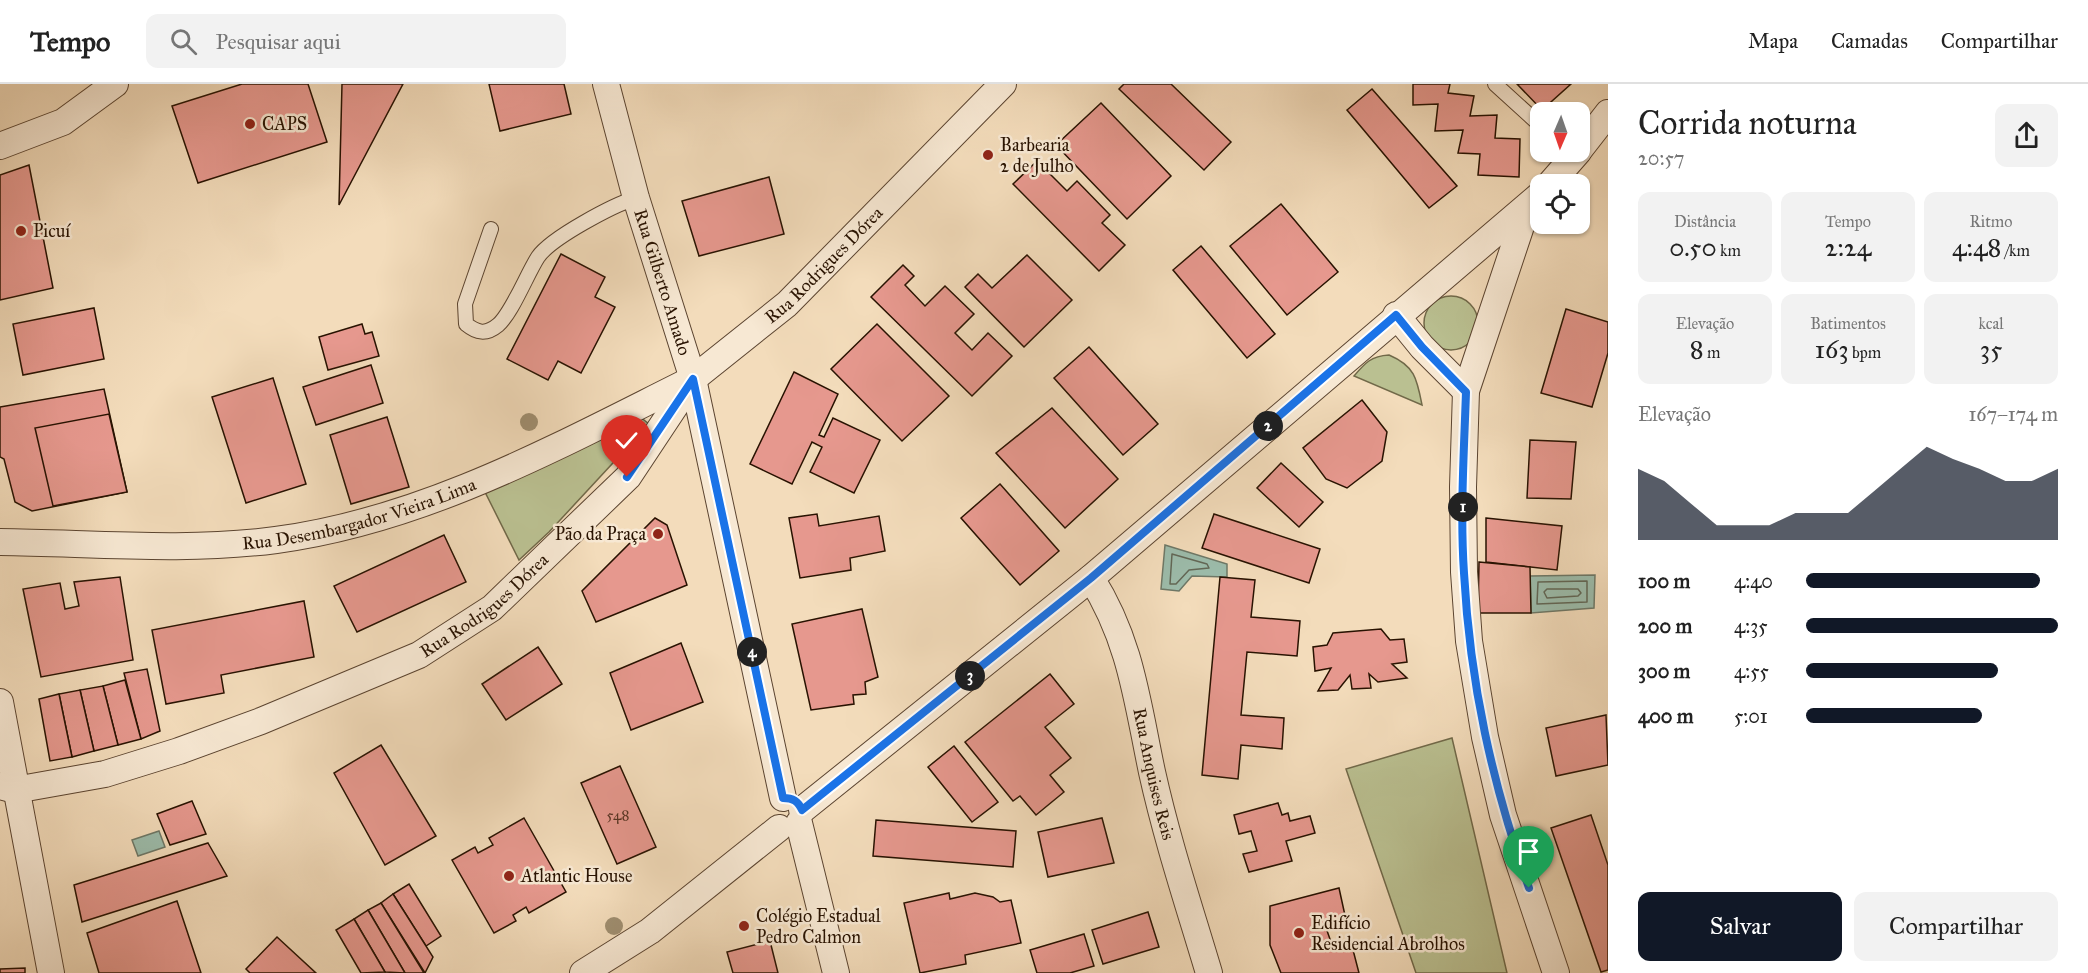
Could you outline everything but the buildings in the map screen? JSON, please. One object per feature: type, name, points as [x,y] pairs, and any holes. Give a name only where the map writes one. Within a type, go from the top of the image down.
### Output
[{"type":"street","points":[[0,146],[63,122],[115,84]]},
{"type":"street","name":"Rua Gilberto Amado","points":[[606,84],[636,198],[693,379],[791,815],[836,973]]},
{"type":"street","name":"Rua Rodrigues Dórea","points":[[8,788],[105,774],[179,751],[261,721],[419,655],[492,608],[627,477],[693,379],[787,304],[1003,84]]},
{"type":"street","points":[[1590,135],[1608,113]]},
{"type":"street","points":[[1558,174],[1568,162]]},
{"type":"street","points":[[583,973],[650,931],[791,815],[1091,578],[1396,315],[1530,205]]},
{"type":"street","points":[[1530,213],[1466,392],[1462,487],[1464,572],[1478,698],[1503,815],[1556,973]]},
{"type":"street","points":[[1396,315],[1422,347],[1466,392]]},
{"type":"street","name":"Rua Desembargador Vieira Lima","points":[[0,542],[212,544],[276,540],[348,526],[424,505],[567,442],[693,379]]},
{"type":"street","name":"Rua Anquises Reis","points":[[1091,578],[1117,623],[1128,656],[1162,810],[1209,973]]},
{"type":"street","points":[[0,702],[8,788],[51,973]]},
{"type":"lane","points":[[1495,84],[1530,116]]},
{"type":"lane","points":[[490,229],[465,304],[466,324],[475,332],[485,333],[499,324],[539,256],[548,245],[622,202],[636,198]]},
{"type":"shaded area","points":[[1451,296],[1461,298],[1470,304],[1476,313],[1478,323],[1476,333],[1470,342],[1461,348],[1451,350],[1441,348],[1432,342],[1426,333],[1424,323],[1426,313],[1432,304],[1441,298]]},
{"type":"shaded area","points":[[1389,355],[1410,369],[1416,381],[1422,405],[1354,376],[1369,361]]},
{"type":"shaded area","points":[[639,416],[649,424],[549,532],[519,560],[484,490]]},
{"type":"shaded area","points":[[1452,738],[1507,973],[1416,973],[1346,769]]},
{"type":"water","points":[[1165,545],[1227,564],[1227,577],[1192,576],[1179,591],[1161,589]]},
{"type":"water","points":[[1595,575],[1594,608],[1531,613],[1530,576]]},
{"type":"water","points":[[159,831],[165,847],[138,856],[132,840]]},
{"type":"place","name":"CAPS","points":[[250,124]]},
{"type":"place","name":"Barbearia 2 de Julho","points":[[988,155]]},
{"type":"place","name":"Picuí","points":[[21,231]]},
{"type":"place","name":"Pão da Praça","points":[[658,534]]},
{"type":"place","name":"Atlantic House","points":[[509,876]]},
{"type":"place","name":"Colégio Estadual Pedro Calmon","points":[[744,926]]},
{"type":"place","name":"Edifício Residencial Abrolhos","points":[[1299,933]]},
{"type":"route","points":[[627,477],[693,379],[783,798],[791,798],[802,810],[1091,578],[1396,315],[1422,347],[1466,392],[1462,487],[1464,572],[1469,641],[1485,737],[1503,815],[1529,888]]}]
